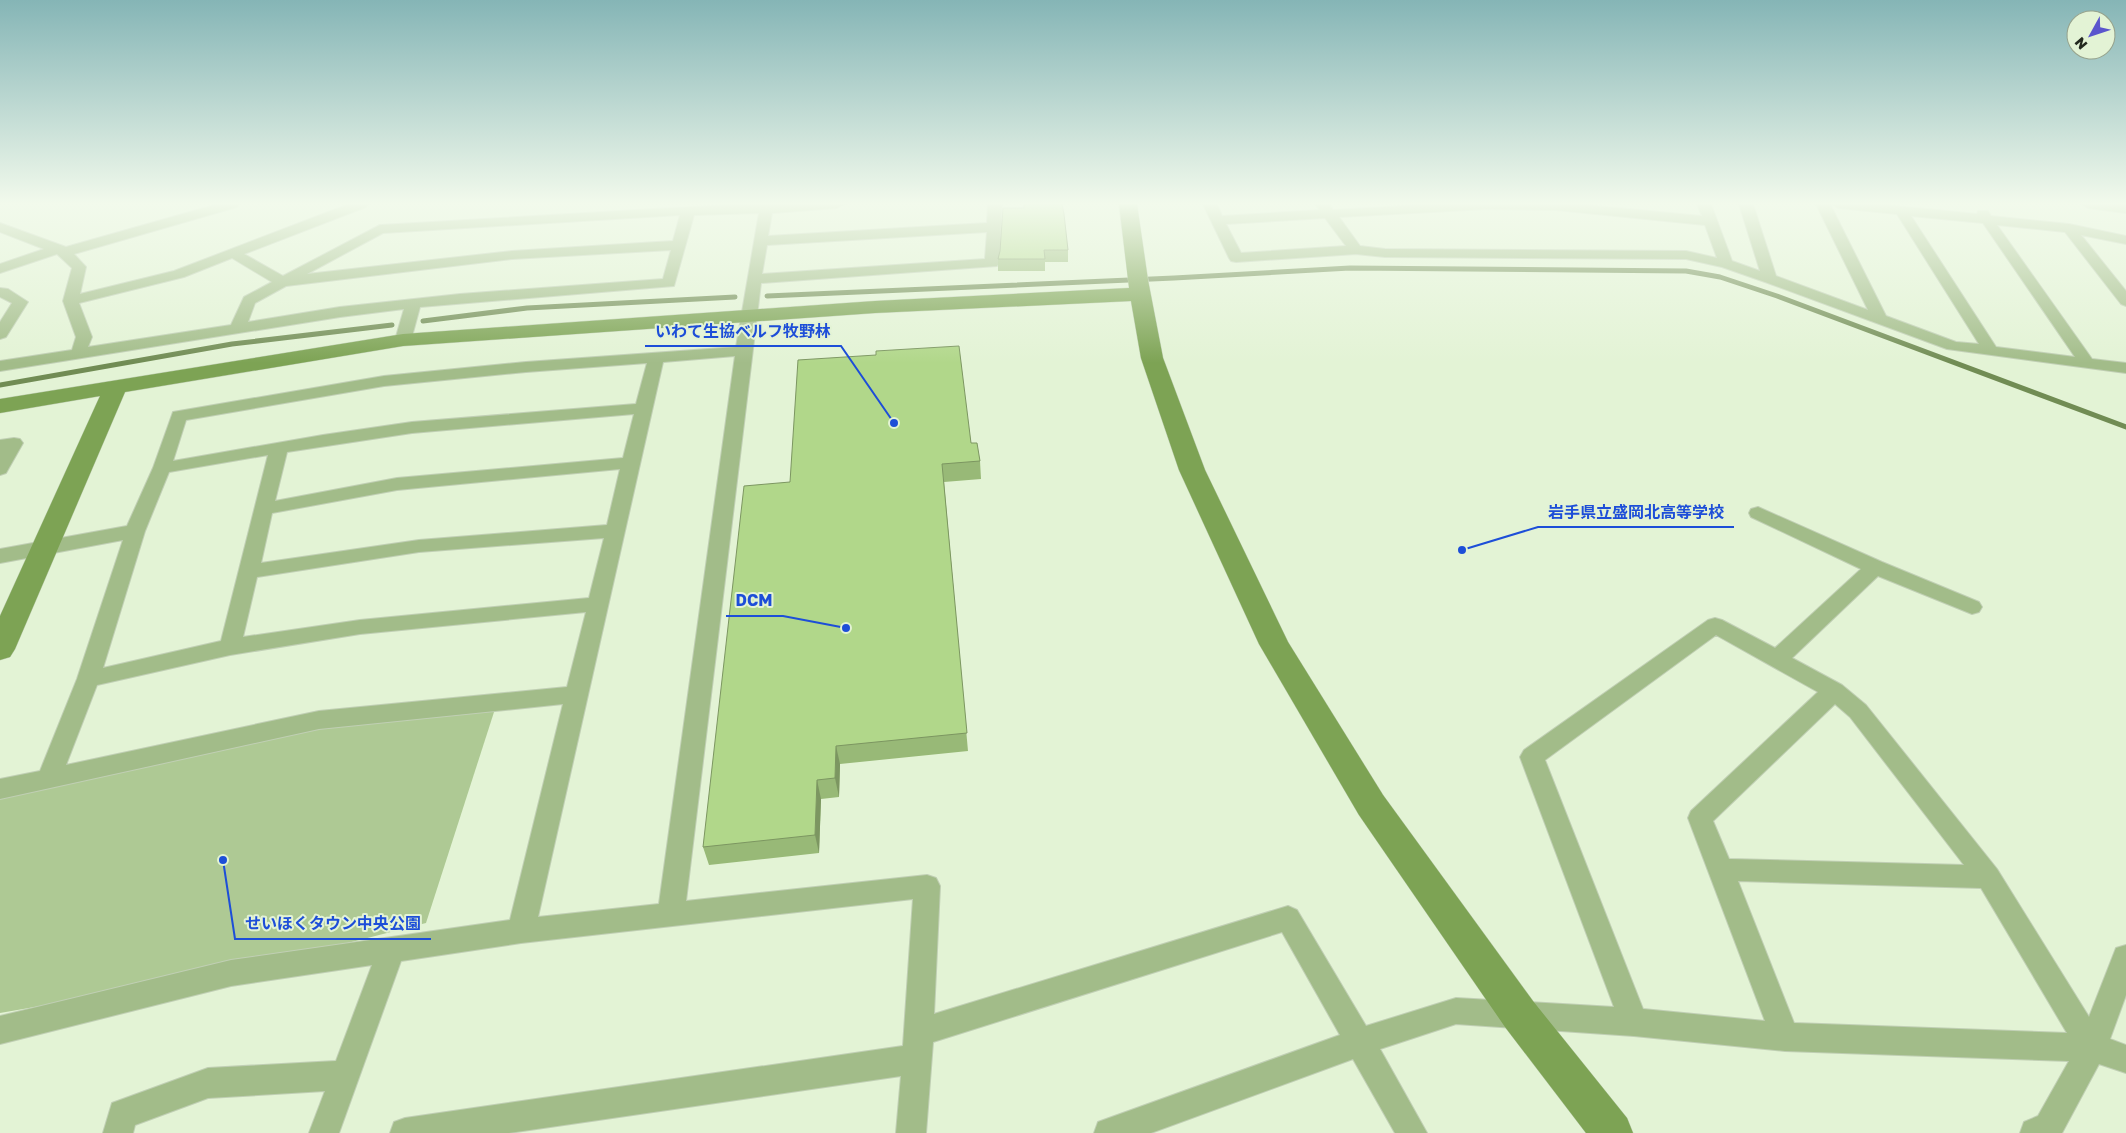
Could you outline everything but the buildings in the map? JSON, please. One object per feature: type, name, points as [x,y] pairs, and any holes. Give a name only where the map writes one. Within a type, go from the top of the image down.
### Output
[{"type":"street","points":[[0,269],[41,257]]},
{"type":"street","points":[[68,257],[79,267],[71,301],[84,337],[78,354]]},
{"type":"street","points":[[71,301],[179,274],[225,257]]},
{"type":"street","points":[[238,257],[283,282],[373,270],[503,257]]},
{"type":"street","points":[[237,329],[249,300],[329,257]]},
{"type":"street","points":[[0,366],[340,312],[460,298],[669,283],[676,257]]},
{"type":"street","points":[[671,914],[748,316],[758,257]]},
{"type":"street","points":[[754,279],[992,263],[992,257]]},
{"type":"street","points":[[1135,257],[1152,358],[1192,470],[1274,644],[1371,805],[1519,1014],[1612,1133]]},
{"type":"street","points":[[1235,257],[1253,257]]},
{"type":"street","points":[[1694,257],[1726,264],[1770,279],[1953,346],[2126,368]]},
{"type":"street","points":[[1723,257],[1726,264]]},
{"type":"street","points":[[1763,257],[1770,279]]},
{"type":"street","points":[[1849,257],[1880,319]]},
{"type":"street","points":[[1931,257],[1990,350]]},
{"type":"street","points":[[2013,257],[2087,363]]},
{"type":"street","points":[[2092,257],[2125,299]]},
{"type":"street","points":[[0,292],[20,302],[0,334]]},
{"type":"street","points":[[0,406],[403,340],[748,316],[1140,294]]},
{"type":"street","points":[[403,340],[413,304]]},
{"type":"street","points":[[49,778],[88,679],[135,531],[162,468],[179,416],[384,381],[744,350]]},
{"type":"street","points":[[521,931],[656,357]]},
{"type":"street","points":[[0,649],[116,386]]},
{"type":"street","points":[[162,468],[354,434],[492,419],[637,409]]},
{"type":"street","points":[[0,446],[14,443],[0,470]]},
{"type":"street","points":[[230,646],[279,448]]},
{"type":"street","points":[[264,509],[397,484],[631,463]]},
{"type":"street","points":[[1758,513],[1875,568],[1972,607]]},
{"type":"street","points":[[0,556],[135,531]]},
{"type":"street","points":[[248,572],[419,546],[615,531]]},
{"type":"street","points":[[1777,659],[1875,568]]},
{"type":"street","points":[[88,679],[230,646],[360,628],[598,604]]},
{"type":"street","points":[[1634,1022],[1532,757],[1715,625],[1834,691],[1858,711],[1988,878],[2092,1048]]},
{"type":"street","points":[[1785,1037],[1700,818],[1834,691]]},
{"type":"street","points":[[0,789],[319,720],[577,694]]},
{"type":"street","points":[[1720,870],[1988,878]]},
{"type":"street","points":[[0,1030],[232,973],[521,931],[927,886],[911,1133]]},
{"type":"street","points":[[405,1133],[918,1045],[1288,918],[1412,1133]]},
{"type":"street","points":[[324,1133],[391,950]]},
{"type":"street","points":[[2035,1133],[2049,1127],[2092,1048],[2126,956]]},
{"type":"street","points":[[1109,1133],[1360,1042],[1456,1011],[1634,1022],[1785,1037],[2092,1048],[2123,1058]]},
{"type":"street","points":[[118,1133],[122,1114],[208,1084],[345,1075]]},
{"type":"green space","points":[[495,709],[426,923],[231,973],[0,1013],[0,798],[305,729]]},
{"type":"waterway","points":[[767,296],[1174,278],[1350,268],[1686,271],[1720,277],[1777,296],[2126,427]]},
{"type":"waterway","points":[[423,321],[527,308],[735,297]]},
{"type":"waterway","points":[[0,385],[232,344],[392,325]]},
{"type":"place","name":"いわて生協ベルフ牧野林","points":[[894,423]]},
{"type":"place","name":"岩手県立盛岡北高等学校","points":[[1462,550]]},
{"type":"place","name":"DCM","points":[[846,628]]},
{"type":"place","name":"せいほくタウン中央公園","points":[[223,860]]}]
